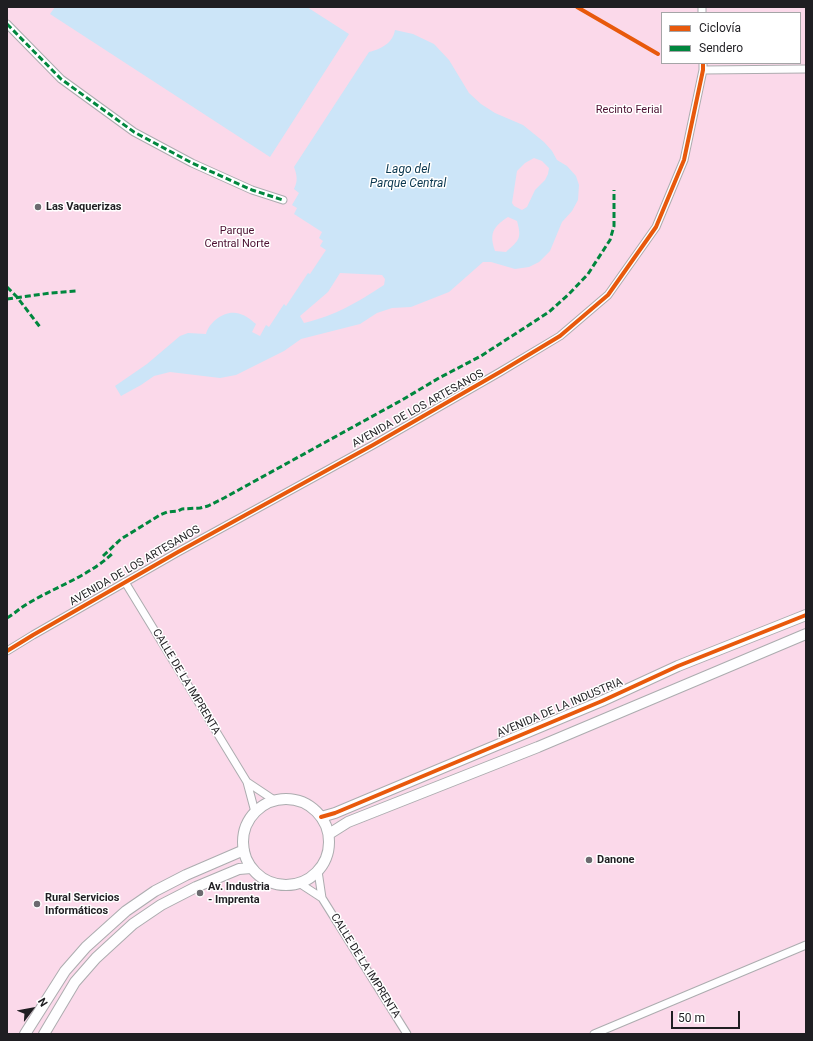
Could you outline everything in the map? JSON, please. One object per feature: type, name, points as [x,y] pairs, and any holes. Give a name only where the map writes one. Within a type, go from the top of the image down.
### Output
[{"type":"street","points":[[7,24],[61,79],[134,132],[192,163],[252,190],[283,200]]},
{"type":"street","points":[[703,67],[806,69]]},
{"type":"street","name":"AVENIDA DE LOS ARTESANOS","points":[[7,651],[178,552],[373,445],[560,336],[608,295],[656,227],[684,160],[703,67]]},
{"type":"street","name":"CALLE DE LA IMPRENTA","points":[[125,582],[247,782],[255,812]]},
{"type":"street","name":"AVENIDA DE LA INDUSTRIA","points":[[321,817],[349,807],[602,701],[678,666],[806,615]]},
{"type":"street","points":[[328,834],[348,822],[524,752],[806,634]]},
{"type":"street","name":"CALLE DE LA IMPRENTA","points":[[247,782],[274,800]]},
{"type":"street","points":[[287,799],[300,801],[312,807],[321,817],[328,834],[329,848],[325,860],[318,872],[300,883],[286,885],[273,883],[261,877],[251,868],[246,859],[243,836],[247,823],[255,812],[264,805],[274,800],[287,799]]},
{"type":"street","points":[[25,1034],[65,971],[86,948],[126,911],[156,891],[186,875],[244,850]]},
{"type":"street","points":[[44,1034],[75,982],[96,958],[133,924],[162,904],[196,887],[239,869],[251,868]]},
{"type":"street","name":"CALLE DE LA IMPRENTA","points":[[318,872],[322,898],[407,1034]]},
{"type":"street","name":"CALLE DE LA IMPRENTA","points":[[300,883],[322,898]]},
{"type":"street","points":[[594,1034],[806,944]]},
{"type":"green space","points":[[7,7],[806,7],[806,1034],[7,1034]]},
{"type":"water","points":[[55,7],[307,7],[349,34],[270,157],[50,14]]},
{"type":"water","name":"Lago del Parque Central","points":[[395,30],[413,34],[434,44],[449,60],[469,93],[481,104],[495,113],[523,125],[544,142],[552,151],[557,160],[567,166],[576,176],[579,185],[578,200],[572,211],[562,222],[550,251],[539,262],[529,267],[515,269],[491,262],[483,262],[449,292],[411,307],[392,308],[377,313],[360,324],[301,339],[284,351],[236,375],[220,378],[170,372],[154,376],[121,396],[115,386],[147,364],[180,336],[188,333],[206,334],[210,325],[218,318],[227,314],[236,313],[242,314],[254,322],[256,324],[252,332],[260,336],[266,325],[269,327],[284,304],[286,306],[308,273],[310,274],[326,250],[320,246],[323,241],[319,238],[322,232],[294,214],[297,208],[292,205],[299,193],[294,189],[297,178],[294,167],[369,52],[386,45],[394,35]],"holes":[[[534,158],[542,161],[549,168],[548,174],[545,180],[535,190],[527,207],[522,210],[514,206],[512,203],[517,171],[525,163]],[[508,217],[517,221],[519,232],[517,242],[506,252],[495,251],[493,245],[492,240],[494,231],[499,224]],[[340,273],[382,275],[385,279],[384,285],[355,303],[316,320],[304,323],[300,316],[328,292]]]},
{"type":"marked path","points":[[7,24],[61,79],[134,132],[192,163],[252,190],[283,200]]},
{"type":"marked path","points":[[103,556],[121,539],[160,515],[182,509],[208,506],[224,498],[481,356],[549,312],[588,274],[610,240],[614,226],[614,190]]},
{"type":"marked path","points":[[7,287],[17,297],[40,327]]},
{"type":"marked path","points":[[7,299],[77,291]]},
{"type":"marked path","points":[[7,618],[27,604],[92,569],[112,554]]},
{"type":"cycle path","points":[[577,7],[658,54]]},
{"type":"cycle path","points":[[7,651],[178,552],[373,445],[560,336],[608,295],[656,227],[684,160],[703,64]]},
{"type":"cycle path","points":[[321,817],[335,813],[602,701],[678,666],[806,615]]},
{"type":"place","name":"Las Vaquerizas","points":[[38,207]]},
{"type":"place","name":"Danone","points":[[589,860]]},
{"type":"place","name":"Av. Industria - Imprenta","points":[[200,893]]},
{"type":"place","name":"Rural Servicios Informáticos","points":[[37,904]]},
{"type":"park label","name":"Recinto Ferial","points":[[629,110]]},
{"type":"park label","name":"Parque Central Norte","points":[[237,237]]}]
